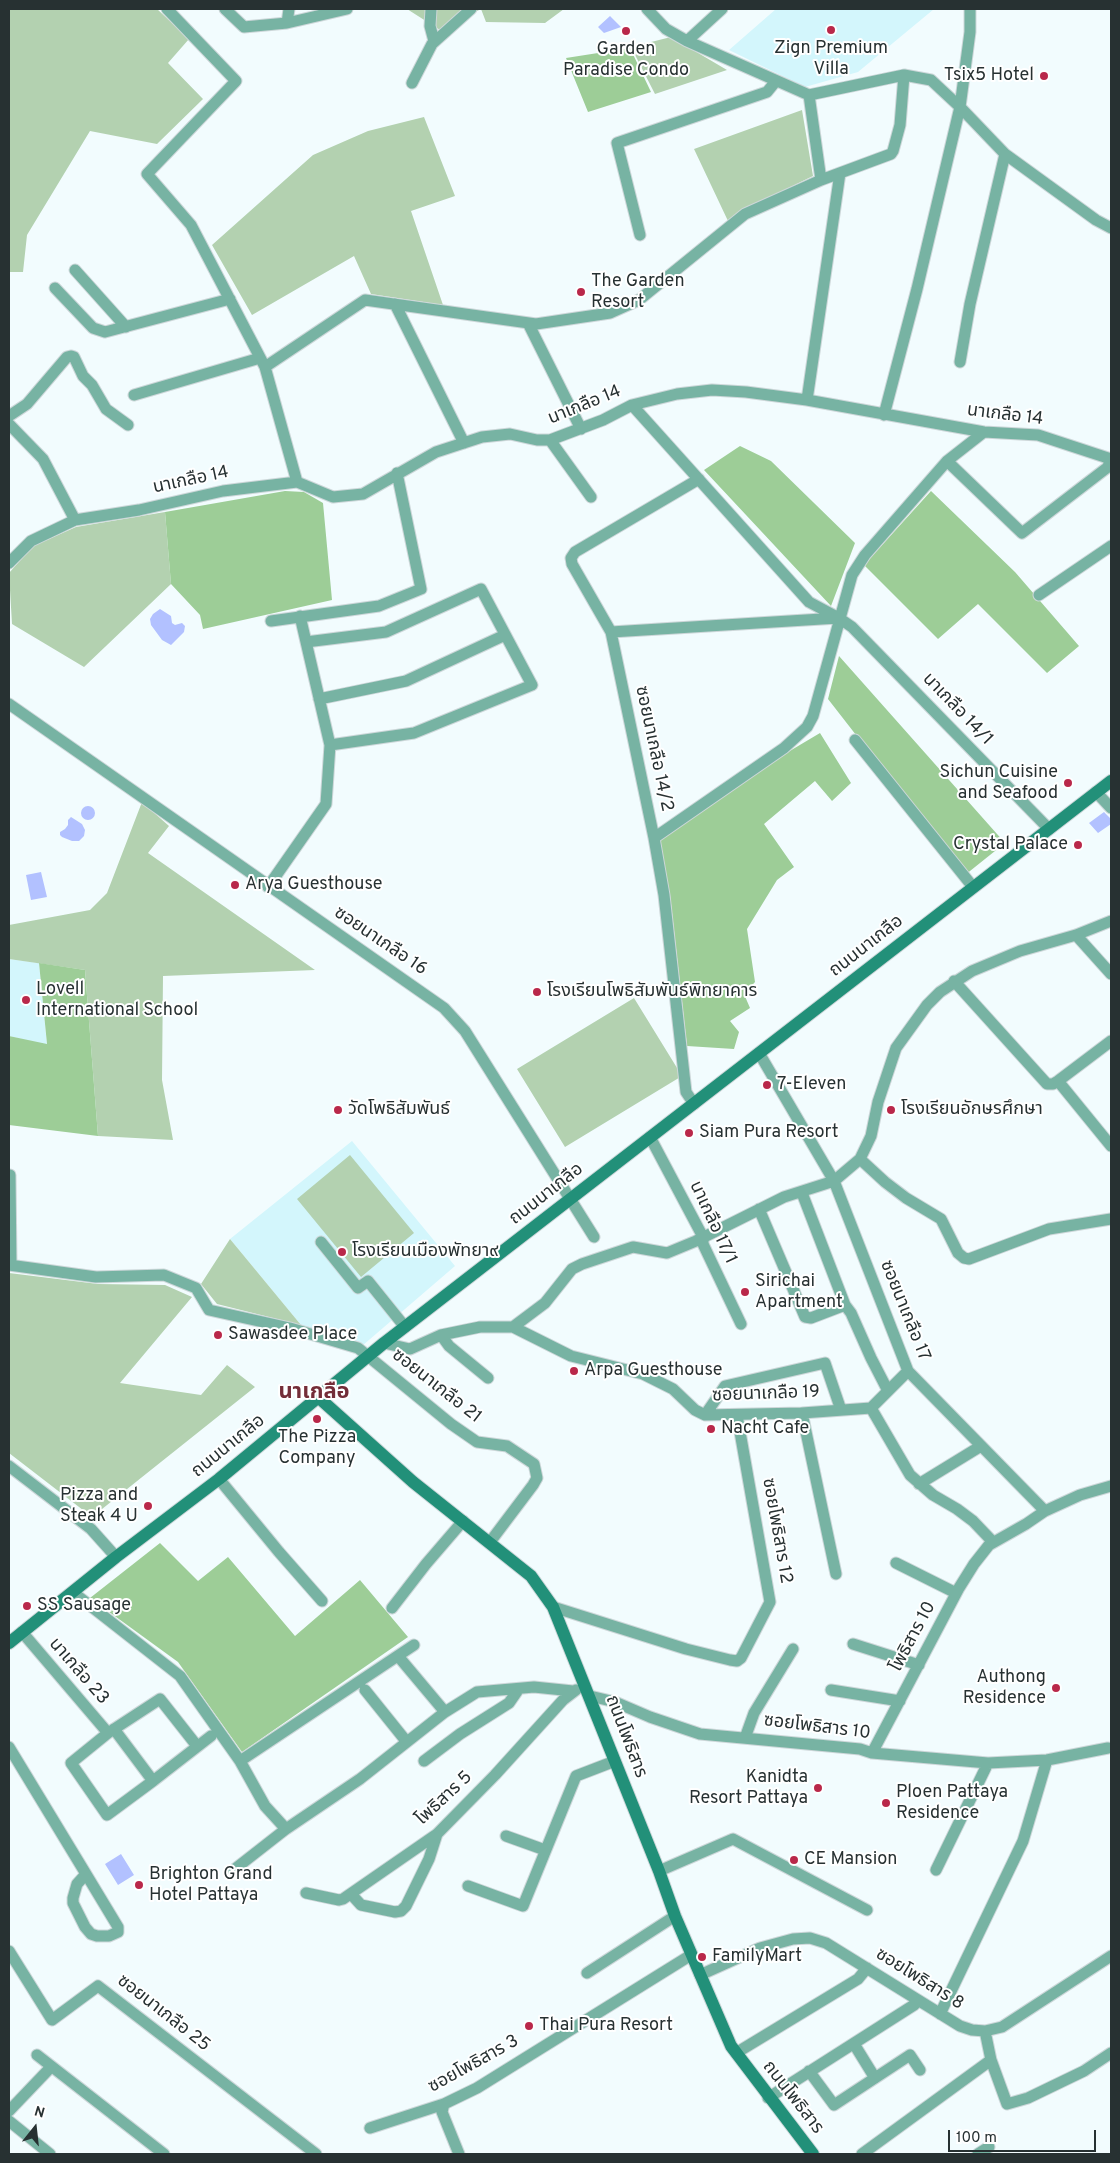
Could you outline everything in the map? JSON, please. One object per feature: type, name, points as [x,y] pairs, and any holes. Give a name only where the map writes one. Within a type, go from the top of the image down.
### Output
[{"type":"street","points":[[168,9],[236,82],[147,174],[191,225],[263,362],[297,482]]},
{"type":"street","points":[[225,9],[244,28],[287,23],[347,9]]},
{"type":"street","points":[[287,23],[289,9]]},
{"type":"street","points":[[431,9],[430,26],[434,41]]},
{"type":"street","points":[[412,83],[434,41],[471,9]]},
{"type":"street","points":[[646,9],[666,29],[687,41],[809,95],[904,76],[930,80],[960,106],[1005,154],[1096,220],[1111,228]]},
{"type":"street","points":[[687,41],[722,9]]},
{"type":"street","points":[[884,416],[917,289],[960,106],[970,32],[970,9]]},
{"type":"street","points":[[134,395],[263,362],[365,300],[536,324],[610,313],[639,300],[744,214],[821,180],[891,154],[894,151],[900,125],[904,76]]},
{"type":"street","points":[[640,235],[617,143],[767,92],[776,81]]},
{"type":"street","points":[[809,95],[821,180]]},
{"type":"street","points":[[960,362],[970,304],[1005,154]]},
{"type":"street","points":[[807,400],[840,173]]},
{"type":"street","points":[[74,270],[126,327]]},
{"type":"street","points":[[55,288],[98,331],[105,332],[230,299]]},
{"type":"street","points":[[395,304],[464,443]]},
{"type":"street","points":[[528,323],[581,429]]},
{"type":"street","points":[[9,416],[27,404],[67,357],[71,356],[74,357],[83,376],[92,385],[106,409],[128,425]]},
{"type":"street","name":"นาเกลือ 14","points":[[9,563],[31,541],[75,520],[140,510],[223,491],[297,482],[333,497],[363,494],[436,452],[482,437],[510,434],[537,440],[550,440],[603,420],[632,405],[676,394],[712,390],[746,392],[807,400],[884,416],[984,432],[1038,435],[1111,459]]},
{"type":"street","name":"นาเกลือ 14/1","points":[[632,405],[810,602],[852,627],[1049,829]]},
{"type":"street","points":[[9,424],[43,459],[75,520]]},
{"type":"street","points":[[654,838],[784,748],[808,728],[852,576],[865,555],[948,461],[984,432]]},
{"type":"street","points":[[550,440],[591,497]]},
{"type":"street","points":[[948,461],[1022,533],[1108,467],[1111,459]]},
{"type":"street","points":[[271,621],[379,606],[421,589],[397,474]]},
{"type":"street","name":"ซอยนาเกลือ 14/2","points":[[694,1104],[686,1092],[664,896],[654,838],[611,632],[572,564],[572,556],[699,479]]},
{"type":"street","points":[[1040,595],[1111,546]]},
{"type":"street","points":[[306,642],[386,632],[481,589],[532,685],[414,733],[330,745]]},
{"type":"street","points":[[268,887],[326,804],[330,745],[300,616]]},
{"type":"street","points":[[611,632],[839,618]]},
{"type":"street","points":[[320,699],[406,681],[505,635]]},
{"type":"street","name":"ซอยนาเกลือ 16","points":[[9,704],[268,887],[444,1008],[465,1030],[594,1238]]},
{"type":"street","points":[[855,740],[973,887]]},
{"type":"street","name":"ถนนนาเกลือ","points":[[9,1643],[74,1593],[116,1557],[219,1479],[384,1343],[1111,781]]},
{"type":"street","points":[[1096,792],[1111,808]]},
{"type":"street","points":[[513,1327],[545,1303],[572,1270],[577,1267],[633,1247],[667,1253],[784,1197],[802,1193],[834,1181],[860,1159],[870,1136],[878,1102],[896,1048],[927,1005],[954,981],[972,971],[1020,951],[1076,936],[1111,921]]},
{"type":"street","points":[[1076,936],[1111,974]]},
{"type":"street","points":[[954,981],[1047,1084],[1058,1081],[1111,1041]]},
{"type":"street","name":"ซอยนาเกลือ 17","points":[[759,1053],[834,1181],[908,1371],[1045,1511]]},
{"type":"street","points":[[1058,1081],[1111,1146]]},
{"type":"street","name":"นาเกลือ 17/1","points":[[650,1137],[703,1237],[703,1244],[741,1324]]},
{"type":"street","points":[[860,1159],[906,1198],[941,1218],[958,1253],[964,1258],[969,1259],[1049,1229],[1111,1218]]},
{"type":"street","points":[[10,1175],[10,1265]]},
{"type":"street","points":[[802,1193],[845,1305],[851,1313],[888,1391]]},
{"type":"street","points":[[759,1209],[805,1317],[811,1318],[845,1305]]},
{"type":"street","points":[[321,1242],[358,1288],[368,1281],[405,1327]]},
{"type":"street","name":"ซอยนาเกลือ 21","points":[[10,1265],[96,1277],[164,1276],[196,1288],[209,1310],[290,1328],[358,1348],[451,1424],[477,1442],[507,1446],[534,1464],[537,1478],[490,1542]]},
{"type":"street","name":"ซอยนาเกลือ 19","points":[[384,1343],[410,1348],[442,1335],[480,1327],[513,1327],[571,1356],[643,1374],[673,1389],[695,1410],[705,1415],[737,1416],[870,1408]]},
{"type":"street","points":[[442,1335],[448,1346],[488,1378]]},
{"type":"street","points":[[705,1415],[725,1386],[825,1363],[841,1410]]},
{"type":"street","points":[[908,1371],[870,1408],[910,1475],[919,1484],[957,1509],[993,1542]]},
{"type":"street","name":"ถนนโพธิสาร","points":[[318,1397],[413,1482],[531,1576],[552,1607],[588,1691],[659,1870],[675,1916],[730,2046],[768,2098],[813,2154]]},
{"type":"street","points":[[802,1413],[836,1574]]},
{"type":"street","name":"ซอยโพธิสาร 12","points":[[552,1607],[649,1638],[721,1658],[737,1662],[741,1658],[770,1602],[737,1416]]},
{"type":"street","points":[[919,1484],[981,1446]]},
{"type":"street","points":[[9,1466],[91,1529],[116,1557]]},
{"type":"street","points":[[219,1479],[322,1601]]},
{"type":"street","points":[[1045,1511],[1073,1497],[1111,1486]]},
{"type":"street","name":"โพธิสาร 10","points":[[872,1753],[956,1594],[974,1564],[993,1542],[1045,1511]]},
{"type":"street","points":[[392,1608],[463,1520]]},
{"type":"street","points":[[896,1563],[956,1594]]},
{"type":"street","points":[[74,1593],[180,1676],[240,1761],[265,1806],[286,1829]]},
{"type":"street","name":"นาเกลือ 23","points":[[22,1632],[153,1781]]},
{"type":"street","points":[[853,1644],[919,1665]]},
{"type":"street","points":[[240,1761],[414,1645]]},
{"type":"street","points":[[745,1738],[754,1713],[793,1649]]},
{"type":"street","points":[[398,1656],[445,1712]]},
{"type":"street","points":[[230,1872],[286,1829],[360,1778],[445,1712],[476,1692],[534,1688],[573,1692]]},
{"type":"street","points":[[365,1690],[406,1741]]},
{"type":"street","points":[[424,1761],[460,1734],[509,1703],[518,1690]]},
{"type":"street","points":[[831,1690],[900,1701]]},
{"type":"street","name":"โพธิสาร 5","points":[[306,1893],[339,1900],[351,1894],[437,1834],[470,1802],[573,1692],[588,1691]]},
{"type":"street","name":"ซอยโพธิสาร 10","points":[[588,1691],[650,1717],[700,1734],[850,1748],[872,1753],[988,1763],[1046,1760],[1108,1748]]},
{"type":"street","points":[[197,1746],[160,1698],[111,1731],[71,1763],[107,1815],[211,1736]]},
{"type":"street","points":[[9,1747],[86,1874],[118,1927],[118,1932],[109,1936],[97,1936],[91,1934],[85,1927],[73,1903],[73,1898],[77,1884],[86,1874]]},
{"type":"street","points":[[940,2014],[1024,1841],[1046,1760]]},
{"type":"street","points":[[468,1886],[523,1906],[576,1776],[615,1761]]},
{"type":"street","points":[[936,1870],[988,1763]]},
{"type":"street","points":[[351,1894],[361,1905],[395,1912],[401,1911],[406,1906],[429,1859],[437,1834]]},
{"type":"street","points":[[506,1836],[545,1850]]},
{"type":"street","points":[[659,1870],[733,1839],[867,1910]]},
{"type":"street","points":[[587,1973],[675,1916]]},
{"type":"street","name":"ซอยโพธิสาร 8","points":[[700,1974],[760,1948],[793,1939],[810,1938],[826,1943],[960,2026],[972,2030],[985,2031]]},
{"type":"street","name":"ซอยนาเกลือ 25","points":[[9,1951],[52,2020],[98,1986],[316,2154]]},
{"type":"street","name":"ซอยโพธิสาร 3","points":[[370,2128],[444,2104],[476,2088],[691,1955]]},
{"type":"street","points":[[1111,1956],[1002,2027],[985,2031],[991,2060],[1007,2104],[1028,2098],[1084,2071],[1111,2053]]},
{"type":"street","points":[[736,2053],[858,1978],[867,1968]]},
{"type":"street","points":[[768,2098],[918,2001]]},
{"type":"street","points":[[854,2044],[875,2078]]},
{"type":"street","points":[[37,2055],[164,2154]]},
{"type":"street","points":[[809,2071],[834,2106],[910,2055],[920,2070]]},
{"type":"street","points":[[862,2154],[991,2060]]},
{"type":"street","points":[[9,2111],[51,2067]]},
{"type":"street","points":[[444,2104],[442,2112],[459,2154]]},
{"type":"street","points":[[9,2121],[50,2154]]},
{"type":"street","points":[[978,2154],[989,2147]]},
{"type":"shaded area","name":"Zign Premium Villa","points":[[776,9],[934,9],[858,72],[805,87],[729,50]]},
{"type":"shaded area","name":"Lovell International School","points":[[9,959],[39,963],[47,1045],[9,1036]]},
{"type":"shaded area","name":"โรงเรียนเมืองพัทยา๙","points":[[352,1141],[455,1266],[362,1346],[301,1325],[230,1239]]},
{"type":"green space","points":[[9,9],[157,9],[189,39],[168,63],[203,99],[157,144],[90,131],[27,235],[23,272],[9,272]]},
{"type":"green space","points":[[407,9],[481,9],[440,30]]},
{"type":"green space","points":[[481,9],[564,9],[545,23],[486,22]]},
{"type":"green space","points":[[671,37],[727,70],[655,94],[631,47]]},
{"type":"green space","points":[[630,48],[651,92],[588,112],[566,58]]},
{"type":"green space","points":[[802,110],[813,176],[741,211],[728,221],[694,149]]},
{"type":"green space","points":[[424,117],[455,196],[411,211],[443,305],[371,294],[354,256],[252,315],[212,245],[313,155],[368,131]]},
{"type":"green space","points":[[740,446],[771,461],[855,543],[831,606],[704,470]]},
{"type":"green space","points":[[285,491],[304,492],[323,503],[332,600],[203,629],[200,615],[171,584],[165,512]]},
{"type":"green space","points":[[931,491],[1015,572],[1079,646],[1047,673],[978,604],[938,639],[864,565]]},
{"type":"green space","points":[[165,512],[171,584],[84,667],[12,624],[9,573],[33,546],[76,527]]},
{"type":"green space","points":[[839,656],[1005,843],[965,875],[828,699]]},
{"type":"green space","points":[[820,733],[851,783],[832,801],[815,781],[764,824],[794,867],[777,880],[747,929],[755,982],[744,994],[750,1008],[730,1021],[739,1032],[734,1049],[687,1046],[670,895],[657,842],[746,777]]},
{"type":"green space","points":[[142,802],[169,826],[148,853],[315,970],[163,976],[162,1080],[173,1140],[98,1136],[85,970],[9,959],[9,925],[90,910],[107,893]]},
{"type":"green space","points":[[39,963],[85,970],[98,1136],[9,1125],[9,1036],[47,1044]]},
{"type":"green space","points":[[634,998],[682,1076],[565,1147],[517,1069]]},
{"type":"green space","points":[[350,1155],[414,1233],[361,1277],[297,1199]]},
{"type":"green space","points":[[230,1239],[301,1325],[217,1304],[201,1284]]},
{"type":"green space","points":[[9,1273],[98,1284],[165,1285],[192,1297],[120,1383],[201,1395],[227,1365],[255,1387],[92,1517],[9,1453]]},
{"type":"green space","points":[[160,1543],[198,1581],[228,1557],[295,1636],[360,1580],[408,1637],[242,1752],[178,1662],[90,1598]]},
{"type":"water","points":[[610,16],[621,27],[604,33],[598,27]]},
{"type":"water","points":[[160,609],[171,616],[172,623],[175,625],[182,623],[185,626],[184,632],[171,645],[162,640],[151,625],[150,619]]},
{"type":"water","points":[[85,806],[91,806],[95,813],[91,820],[85,820],[81,816],[81,810]]},
{"type":"water","points":[[1104,812],[1111,819],[1111,824],[1098,833],[1089,823]]},
{"type":"water","points":[[71,817],[82,824],[85,830],[84,836],[79,841],[72,841],[60,835],[60,832],[68,825],[68,820]]},
{"type":"water","points":[[41,872],[47,897],[31,900],[26,875]]},
{"type":"water","points":[[121,1854],[134,1875],[118,1885],[105,1864]]},
{"type":"place","name":"Zign Premium Villa","points":[[831,30]]},
{"type":"place","name":"Garden Paradise Condo","points":[[626,31]]},
{"type":"place","name":"Tsix5 Hotel","points":[[1044,76]]},
{"type":"place","name":"The Garden Resort","points":[[581,292]]},
{"type":"place","name":"Sichun Cuisine and Seafood","points":[[1068,783]]},
{"type":"place","name":"Crystal Palace","points":[[1078,845]]},
{"type":"place","name":"Arya Guesthouse","points":[[235,885]]},
{"type":"place","name":"โรงเรียนโพธิสัมพันธ์พิทยาคาร","points":[[537,992]]},
{"type":"place","name":"Lovell International School","points":[[26,1000]]},
{"type":"place","name":"7-Eleven","points":[[767,1085]]},
{"type":"place","name":"วัดโพธิสัมพันธ์","points":[[338,1110]]},
{"type":"place","name":"โรงเรียนอักษรศึกษา","points":[[891,1110]]},
{"type":"place","name":"Siam Pura Resort","points":[[689,1133]]},
{"type":"place","name":"โรงเรียนเมืองพัทยา๙","points":[[342,1252]]},
{"type":"place","name":"Sirichai Apartment","points":[[745,1292]]},
{"type":"place","name":"Sawasdee Place","points":[[218,1335]]},
{"type":"place","name":"Arpa Guesthouse","points":[[574,1371]]},
{"type":"place","name":"The Pizza Company","points":[[317,1419]]},
{"type":"place","name":"Nacht Cafe","points":[[711,1429]]},
{"type":"place","name":"Pizza and Steak 4 U","points":[[148,1506]]},
{"type":"place","name":"SS Sausage","points":[[27,1606]]},
{"type":"place","name":"Authong Residence","points":[[1056,1688]]},
{"type":"place","name":"Kanidta Resort Pattaya","points":[[818,1788]]},
{"type":"place","name":"Ploen Pattaya Residence","points":[[886,1803]]},
{"type":"place","name":"CE Mansion","points":[[794,1860]]},
{"type":"place","name":"Brighton Grand Hotel Pattaya","points":[[139,1885]]},
{"type":"place","name":"FamilyMart","points":[[702,1957]]},
{"type":"place","name":"Thai Pura Resort","points":[[529,2026]]},
{"type":"district","name":"นาเกลือ","points":[[314,1394]]}]
